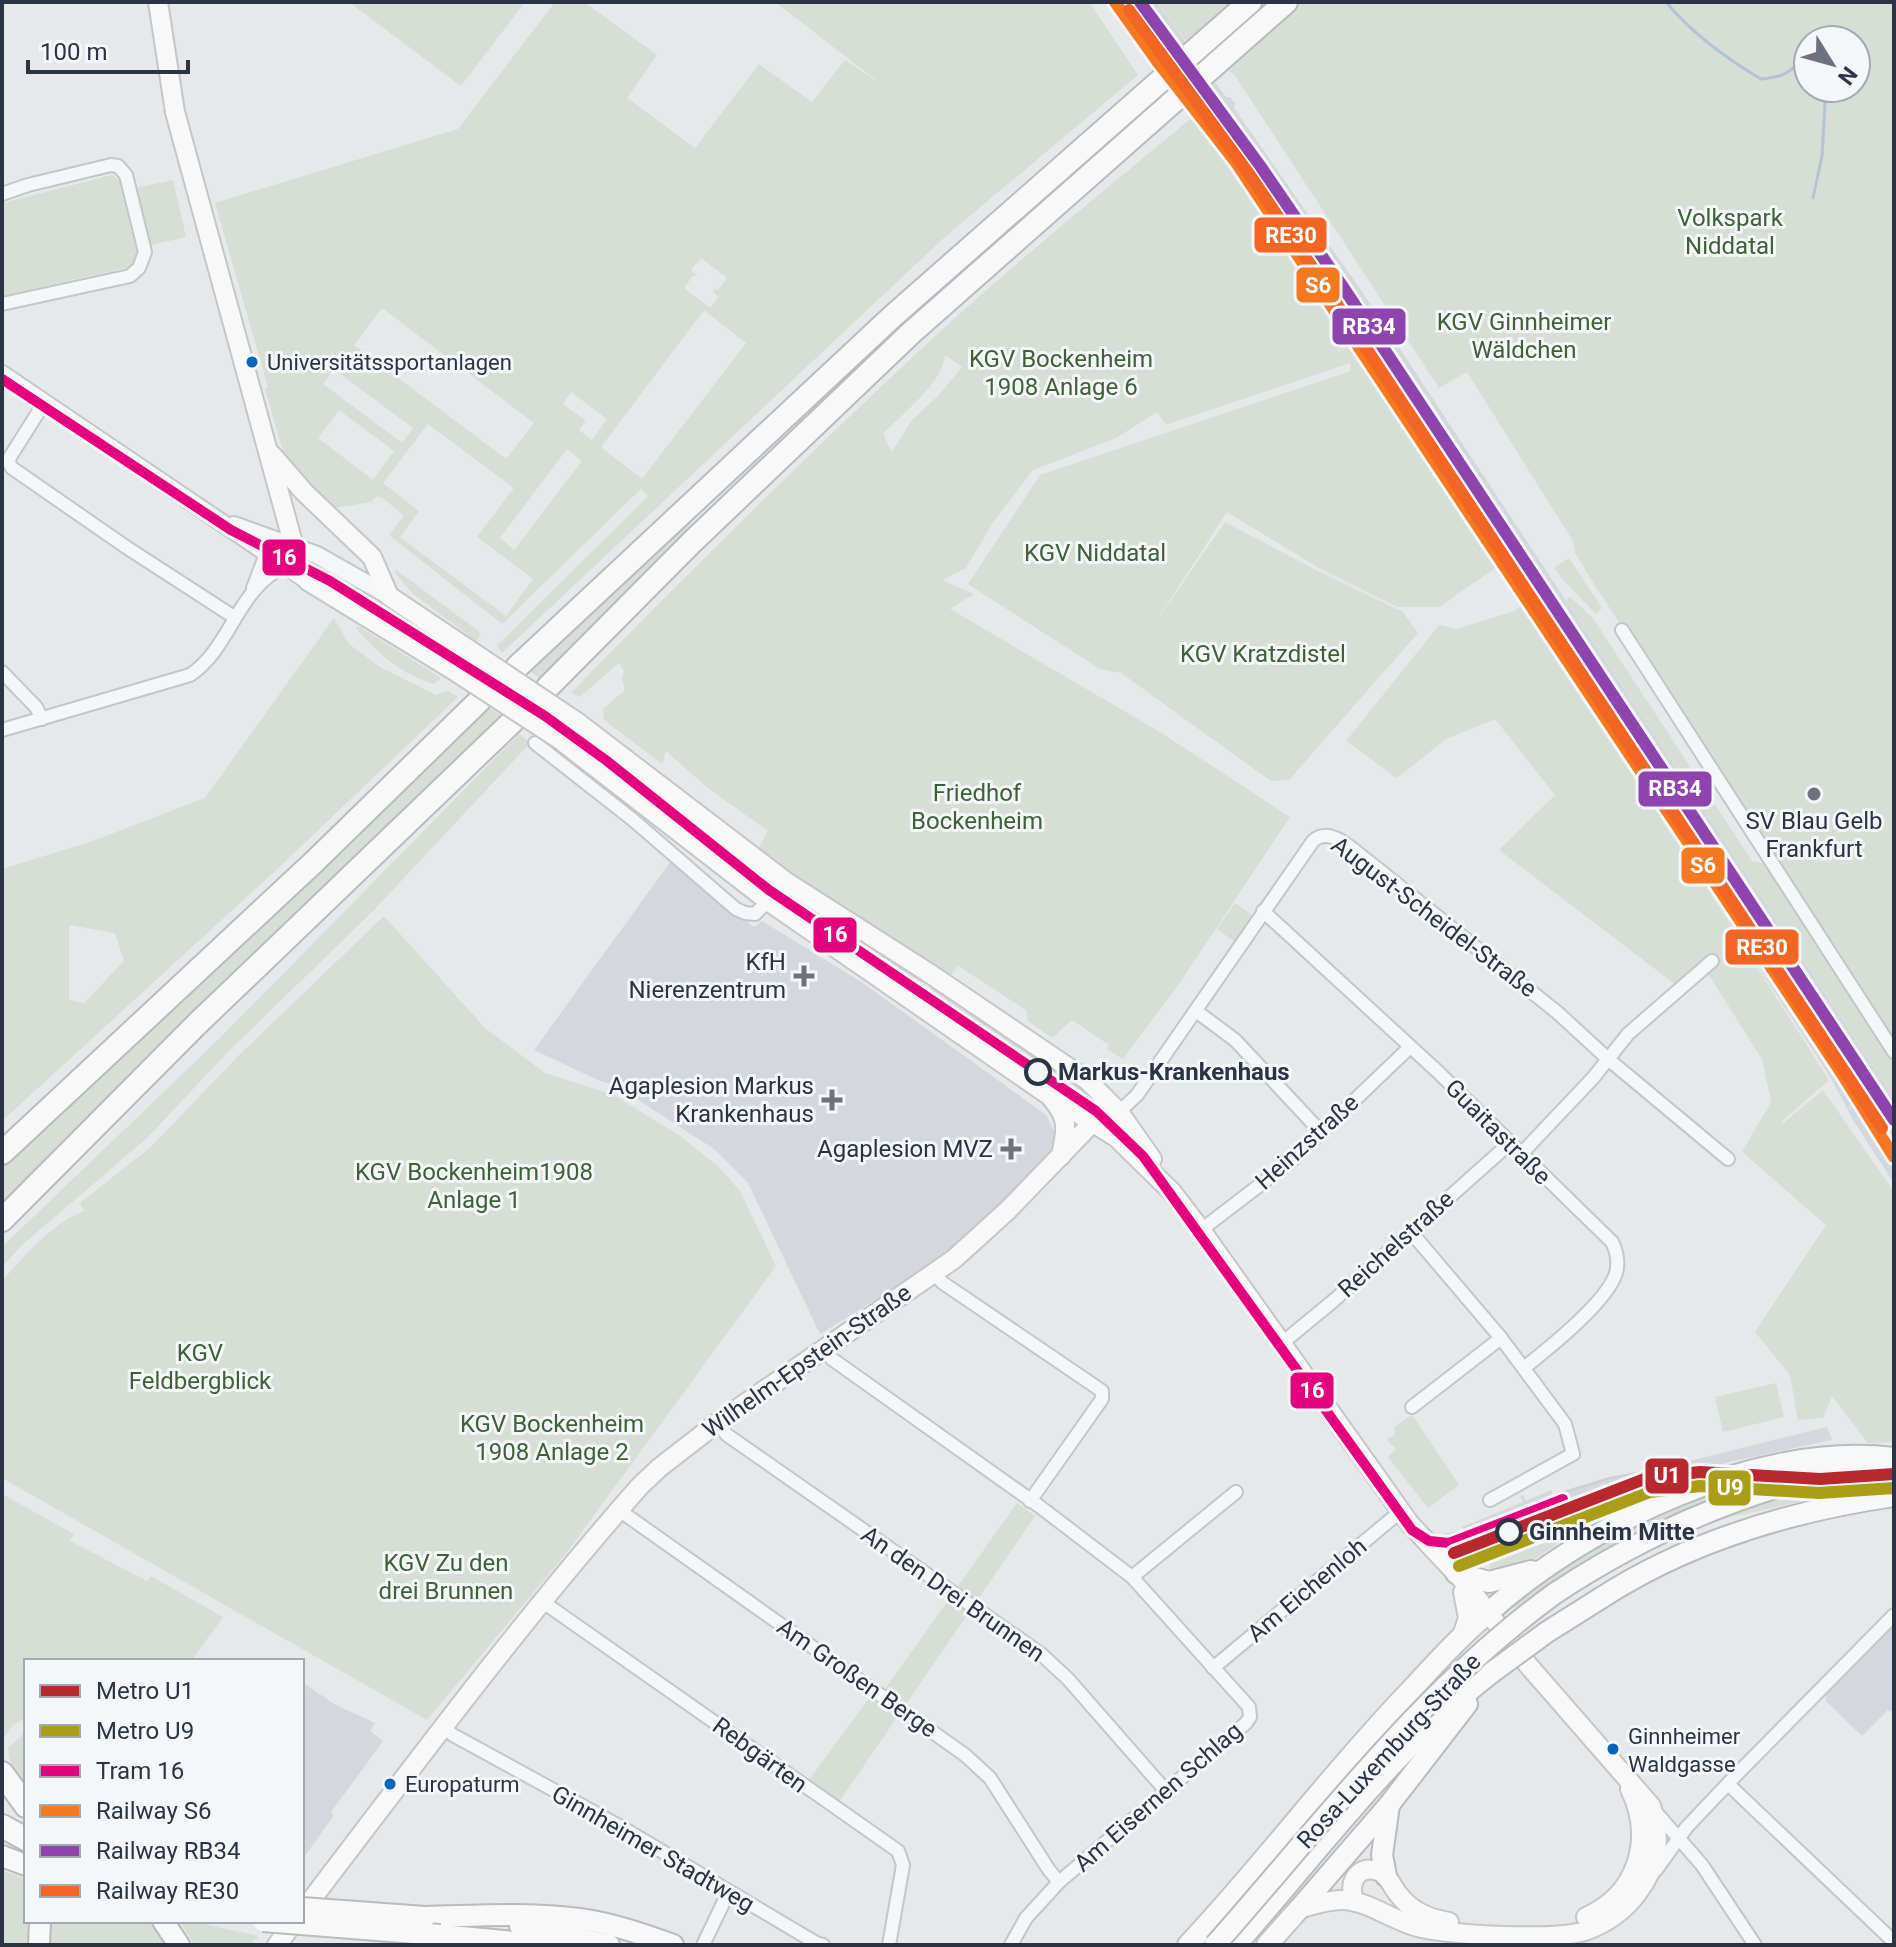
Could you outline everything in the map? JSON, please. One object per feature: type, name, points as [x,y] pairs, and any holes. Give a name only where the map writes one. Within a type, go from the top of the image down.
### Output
[{"type":"highway","points":[[517,667],[894,315],[1250,2]]},
{"type":"highway","points":[[548,687],[692,542],[911,333],[1286,2]]},
{"type":"highway","points":[[2,1150],[315,861],[479,701]]},
{"type":"highway","points":[[2,1220],[196,1025],[512,722]]},
{"type":"highway","points":[[2,1773],[24,1803]]},
{"type":"main road","points":[[158,2],[175,112],[270,452],[284,514]]},
{"type":"main road","points":[[270,452],[319,507],[372,557],[389,596],[577,722],[772,872],[940,980],[1087,1080],[1119,1112],[1172,1192],[1401,1511],[1651,1806],[1657,1826],[1659,1842],[1644,1885],[1613,1916],[1584,1931],[1501,1935],[1442,1931],[1410,1924],[1355,1902],[1337,1900],[1299,1909]]},
{"type":"main road","points":[[319,507],[296,500],[289,504],[278,546],[308,581],[559,739],[768,901],[1047,1094],[1094,1121],[1137,1155],[1172,1192]]},
{"type":"main road","points":[[920,1006],[919,996],[924,987],[940,980]]},
{"type":"main road","points":[[1087,1080],[1096,1094],[1094,1121]]},
{"type":"main road","points":[[1047,1094],[1065,1118],[1061,1156]]},
{"type":"main road","name":"Wilhelm-Epstein-Straße","points":[[304,1907],[538,1609],[619,1510],[659,1468],[717,1423],[933,1273],[989,1229],[1094,1121]]},
{"type":"main road","points":[[1188,1945],[1362,1742],[1462,1636],[1489,1617],[1549,1564],[1595,1535],[1656,1505],[1745,1473],[1815,1458],[1858,1455],[1894,1458]]},
{"type":"main road","name":"Rosa-Luxemburg-Straße","points":[[1215,1945],[1435,1696],[1485,1648],[1554,1594],[1626,1549],[1706,1512],[1797,1481],[1894,1458]]},
{"type":"main road","name":"Rosa-Luxemburg-Straße","points":[[1236,1945],[1394,1764],[1443,1713],[1491,1673],[1575,1614],[1633,1578],[1715,1541],[1825,1508],[1894,1496]]},
{"type":"main road","points":[[1460,1583],[1513,1578],[1549,1564]]},
{"type":"main road","points":[[1460,1583],[1468,1618],[1462,1636]]},
{"type":"main road","points":[[1267,1945],[1389,1805],[1491,1673]]},
{"type":"main road","points":[[1335,1797],[1362,1742]]},
{"type":"main road","points":[[1389,1805],[1382,1855],[1386,1876],[1404,1902],[1437,1920],[1486,1924],[1564,1923],[1589,1916],[1608,1904],[1624,1889],[1641,1854],[1641,1822],[1635,1800],[1621,1772]]},
{"type":"main road","points":[[1355,1902],[1351,1884],[1359,1872],[1375,1870],[1386,1876]]},
{"type":"main road","points":[[304,1910],[533,1927],[609,1945]]},
{"type":"main road","points":[[425,1917],[530,1914],[580,1919],[630,1930],[673,1945]]},
{"type":"main road","points":[[39,1945],[40,1923]]},
{"type":"main road","points":[[164,1923],[179,1945]]},
{"type":"main road","points":[[288,1923],[545,1945]]},
{"type":"main road","points":[[277,1945],[294,1923]]},
{"type":"main road","points":[[440,1935],[471,1945]]},
{"type":"street","points":[[2,194],[28,185],[111,165],[118,166],[126,175],[145,252],[139,268],[130,276],[2,304]]},
{"type":"street","points":[[2,374],[208,512],[278,546],[317,555],[389,596]]},
{"type":"street","points":[[44,403],[10,457],[12,468],[234,617]]},
{"type":"street","points":[[278,546],[285,566],[308,581]]},
{"type":"street","points":[[2,730],[190,675],[210,656],[278,546]]},
{"type":"street","points":[[250,595],[271,574],[285,566]]},
{"type":"street","points":[[1622,630],[1894,1052]]},
{"type":"street","points":[[2,672],[36,707],[42,719]]},
{"type":"street","points":[[535,743],[632,819],[736,909],[755,914],[768,901]]},
{"type":"street","name":"August-Scheidel-Straße","points":[[1094,1121],[1119,1112],[1143,1088],[1263,911],[1321,834],[1336,838],[1558,1013],[1608,1059]]},
{"type":"street","name":"Guaitastraße","points":[[1263,911],[1437,1071],[1606,1235],[1616,1250],[1617,1265],[1612,1282],[1561,1338],[1524,1368]]},
{"type":"street","points":[[1521,1154],[1628,1034],[1712,961]]},
{"type":"street","points":[[1196,1011],[1235,1040],[1321,1132]]},
{"type":"street","name":"Heinzstraße","points":[[1201,1230],[1291,1161],[1409,1048]]},
{"type":"street","points":[[1608,1059],[1705,1148],[1728,1159]]},
{"type":"street","name":"Reichelstraße","points":[[1282,1343],[1510,1143]]},
{"type":"street","points":[[1410,1231],[1501,1338],[1565,1424],[1573,1454],[1490,1500]]},
{"type":"street","points":[[933,1273],[1102,1391],[1102,1399],[1030,1501]]},
{"type":"street","points":[[1412,1407],[1501,1338]]},
{"type":"street","name":"Am Eisernen Schlag","points":[[825,1348],[832,1359],[1132,1577],[1249,1707],[1250,1717],[1246,1723],[1059,1882],[1026,1918],[1011,1945]]},
{"type":"street","name":"An den Drei Brunnen","points":[[717,1423],[727,1435],[1041,1654],[1068,1679],[1166,1791]]},
{"type":"street","points":[[1132,1577],[1236,1492]]},
{"type":"street","name":"Am Großen Berge","points":[[619,1510],[965,1755],[990,1778],[1059,1882]]},
{"type":"street","name":"Am Eichenloh","points":[[1213,1668],[1401,1511]]},
{"type":"street","name":"Rebgärten","points":[[538,1609],[898,1851],[903,1865],[889,1945]]},
{"type":"street","points":[[1644,1885],[1728,1784],[1894,1615]]},
{"type":"street","name":"Ginnheimer Stadtweg","points":[[445,1729],[823,1945]]},
{"type":"street","points":[[1728,1784],[1894,1942]]},
{"type":"street","points":[[1651,1806],[1712,1879],[1755,1945]]},
{"type":"street","points":[[703,1945],[728,1893]]},
{"type":"shaded area","points":[[1110,2],[1156,2],[1226,97],[1235,103],[1234,108],[1367,299],[1894,1098],[1894,1183],[1853,1120],[1831,1078],[1586,699],[1196,114]]},
{"type":"shaded area","points":[[305,559],[358,582],[464,654],[454,664],[316,580]]},
{"type":"shaded area","points":[[573,725],[924,980],[913,996],[808,923],[563,734]]},
{"type":"shaded area","name":"Agaplesion Markus Krankenhaus","points":[[671,861],[754,927],[762,921],[863,983],[1046,1115],[1058,1139],[1039,1167],[943,1258],[820,1334],[748,1183],[714,1149],[615,1085],[534,1050]]},
{"type":"shaded area","points":[[931,988],[937,989],[1090,1092],[1085,1106],[1081,1107],[924,1003]]},
{"type":"shaded area","points":[[1827,1427],[1832,1440],[1729,1462],[1720,1465],[1720,1469],[1821,1476],[1881,1472],[1881,1484],[1822,1488],[1683,1484],[1629,1501],[1469,1567],[1467,1557],[1460,1560],[1453,1551],[1459,1545],[1449,1547],[1442,1534],[1463,1530],[1462,1527],[1523,1502],[1520,1496],[1523,1495],[1526,1501],[1551,1490],[1553,1494],[1609,1477],[1665,1467]]},
{"type":"shaded area","points":[[1894,1622],[1894,1708],[1891,1712],[1888,1710],[1862,1736],[1826,1701],[1826,1691]]},
{"type":"shaded area","points":[[304,1683],[334,1704],[375,1723],[370,1731],[383,1741],[331,1812],[334,1815],[304,1857]]},
{"type":"green space","points":[[349,2],[525,2],[461,86]]},
{"type":"green space","points":[[555,2],[584,2],[657,55],[627,98],[695,148],[759,64],[812,102],[845,60],[885,87],[775,2],[1089,2],[1138,75],[947,235],[502,653],[497,646],[648,496],[641,489],[502,624],[389,535],[404,516],[384,499],[377,496],[371,502],[334,508],[320,499],[285,458],[265,389],[268,387],[215,203],[458,129]],"holes":[[[701,258],[727,278],[713,292],[719,297],[710,308],[684,288],[697,275],[691,270]],[[382,308],[534,423],[506,459],[354,345]],[[704,310],[746,343],[642,479],[601,447]],[[334,369],[413,428],[402,443],[323,384]],[[571,392],[607,419],[592,440],[579,430],[586,421],[563,404]],[[339,410],[394,451],[373,480],[318,438]],[[428,424],[514,488],[477,537],[533,579],[506,616],[400,537],[419,511],[383,483]],[[567,449],[582,461],[514,550],[500,538]]]},
{"type":"green space","name":"Volkspark Niddatal","points":[[1156,2],[1894,2],[1894,1046],[1821,929],[1590,578],[1575,552],[1573,541],[1467,372],[1439,388],[1234,74],[1183,38]]},
{"type":"green space","points":[[1196,114],[1497,567],[1439,607],[1397,607],[1319,568],[1227,512],[1149,632],[1225,522],[1403,612],[1418,633],[1289,780],[1271,781],[1121,673],[1100,669],[968,584],[1040,475],[1351,371],[1350,363],[1166,425],[1157,412],[1116,438],[1033,470],[992,524],[966,568],[942,580],[974,594],[950,609],[1160,732],[1290,817],[1179,984],[1123,1059],[1107,1049],[1109,1045],[1072,1020],[1052,1038],[1028,1021],[1026,1010],[958,966],[950,976],[833,902],[759,848],[768,831],[708,788],[666,751],[662,764],[604,720],[603,709],[625,690],[622,679],[624,671],[619,663],[580,697],[571,693],[741,522],[916,354],[1019,262]],"holes":[[[945,355],[962,367],[938,396],[912,420],[892,452],[883,434],[930,387],[943,366]]]},
{"type":"green space","points":[[112,175],[125,183],[139,254],[136,262],[129,267],[2,296],[2,203]]},
{"type":"green space","points":[[173,180],[186,237],[147,246],[136,188]]},
{"type":"green space","points":[[688,522],[691,524],[539,678],[528,670]]},
{"type":"green space","points":[[1569,558],[1602,608],[1596,614],[1554,568]]},
{"type":"green space","points":[[395,569],[477,630],[481,634],[476,641],[412,593]]},
{"type":"green space","points":[[1570,597],[1592,617],[1752,861],[1764,864],[1894,1063],[1894,1098],[1566,600]]},
{"type":"green space","points":[[1522,606],[1586,699],[1829,1080],[1782,1124],[1823,1090],[1894,1192],[1894,1442],[1868,1443],[1832,1396],[1823,1418],[1798,1420],[1790,1375],[1755,1332],[1826,1225],[1742,1152],[1771,1102],[1762,1059],[1702,964],[1676,985],[1499,850],[1555,795],[1495,719],[1446,739],[1397,778],[1346,741],[1439,625],[1457,629]]},
{"type":"green space","points":[[334,618],[349,644],[380,667],[436,695],[448,691],[458,697],[274,872],[2,1121],[2,869],[90,842],[205,798]],"holes":[[[69,925],[115,933],[124,961],[84,1003],[69,1000]]]},
{"type":"green space","points":[[355,627],[360,627],[441,678],[434,684],[400,669]]},
{"type":"green space","points":[[488,707],[502,716],[125,1081],[2,1207],[2,1164],[374,818]]},
{"type":"green space","points":[[519,734],[530,743],[375,909],[227,1053],[147,1138],[22,1245],[2,1267],[2,1247],[221,1037]]},
{"type":"green space","points":[[1235,903],[1252,915],[1235,942],[1217,929]]},
{"type":"green space","points":[[384,916],[485,1028],[545,1073],[614,1095],[680,1136],[718,1166],[740,1191],[776,1266],[568,1551],[427,1720],[2,1478],[2,1281],[50,1232],[84,1211],[80,1203],[151,1147],[239,1055]]},
{"type":"green space","points":[[1776,1383],[1784,1417],[1723,1432],[1715,1397]]},
{"type":"green space","points":[[1412,1415],[1459,1485],[1428,1508],[1388,1457],[1396,1449],[1387,1440],[1395,1434],[1394,1427]]},
{"type":"green space","points":[[1716,1480],[1799,1488],[1862,1488],[1650,1535],[1520,1608],[1504,1607],[1660,1493],[1601,1516],[1522,1567],[1491,1579],[1489,1561],[1469,1567],[1661,1489]]},
{"type":"green space","points":[[2,1494],[74,1534],[70,1541],[147,1581],[151,1576],[223,1617],[192,1659],[24,1659],[24,1719],[13,1725],[2,1741]]},
{"type":"green space","points":[[1017,1503],[1035,1516],[839,1802],[809,1780],[872,1694],[878,1699]]},
{"type":"green space","points":[[24,1733],[24,1795],[13,1780],[8,1748]]},
{"type":"green space","points":[[2,1870],[24,1878],[24,1923],[27,1923],[28,1945],[2,1945]]},
{"type":"green space","points":[[49,1923],[150,1923],[162,1933],[168,1945],[49,1945]]},
{"type":"green space","points":[[180,1923],[199,1923],[258,1936],[251,1945],[195,1945]]},
{"type":"waterway","points":[[1666,2],[1710,44],[1761,79],[1783,74],[1792,68]]},
{"type":"waterway","points":[[1813,198],[1822,156],[1825,104]]},
{"type":"tram line","name":"16","points":[[2,379],[231,530],[330,581],[545,716],[607,761],[769,890],[1096,1111],[1143,1156],[1412,1530],[1429,1541],[1449,1543],[1563,1499]]},
{"type":"tram line","points":[[1556,1495],[1610,1478],[1660,1469]]},
{"type":"metro line","name":"U1","points":[[1454,1553],[1647,1478],[1700,1472],[1820,1479],[1894,1474]]},
{"type":"metro line","name":"U9","points":[[1459,1566],[1650,1492],[1700,1486],[1819,1493],[1894,1488]]},
{"type":"rail line","name":"S6","points":[[1115,2],[1235,161],[1844,1077],[1894,1157]]},
{"type":"rail line","name":"RB34","points":[[1140,2],[1261,167],[1345,290],[1894,1120]]},
{"type":"rail line","name":"RE30","points":[[1129,10],[1250,175],[1333,298],[1882,1128]]},
{"type":"place","name":"Universitätssportanlagen","points":[[252,362]]},
{"type":"place","name":"SV Blau Gelb Frankfurt","points":[[1814,794]]},
{"type":"place","name":"KfH Nierenzentrum","points":[[804,976]]},
{"type":"place","name":"Markus-Krankenhaus","points":[[1038,1072]]},
{"type":"place","name":"Agaplesion Markus Krankenhaus","points":[[832,1100]]},
{"type":"place","name":"Agaplesion MVZ","points":[[1011,1149]]},
{"type":"place","name":"Ginnheim Mitte","points":[[1509,1532]]},
{"type":"place","name":"Ginnheimer Waldgasse","points":[[1613,1749]]},
{"type":"place","name":"Europaturm","points":[[390,1784]]},
{"type":"park label","name":"KGV Ginnheimer Wäldchen","points":[[1524,336]]},
{"type":"park label","name":"KGV Bockenheim 1908 Anlage 6","points":[[1061,373]]},
{"type":"park label","name":"KGV Niddatal","points":[[1095,553]]},
{"type":"park label","name":"KGV Kratzdistel","points":[[1263,654]]},
{"type":"park label","name":"Friedhof Bockenheim","points":[[977,807]]},
{"type":"park label","name":"KGV Bockenheim1908 Anlage 1","points":[[474,1186]]},
{"type":"park label","name":"KGV Feldbergblick","points":[[200,1367]]},
{"type":"park label","name":"KGV Bockenheim 1908 Anlage 2","points":[[552,1438]]},
{"type":"park label","name":"KGV Zu den drei Brunnen","points":[[446,1577]]}]
